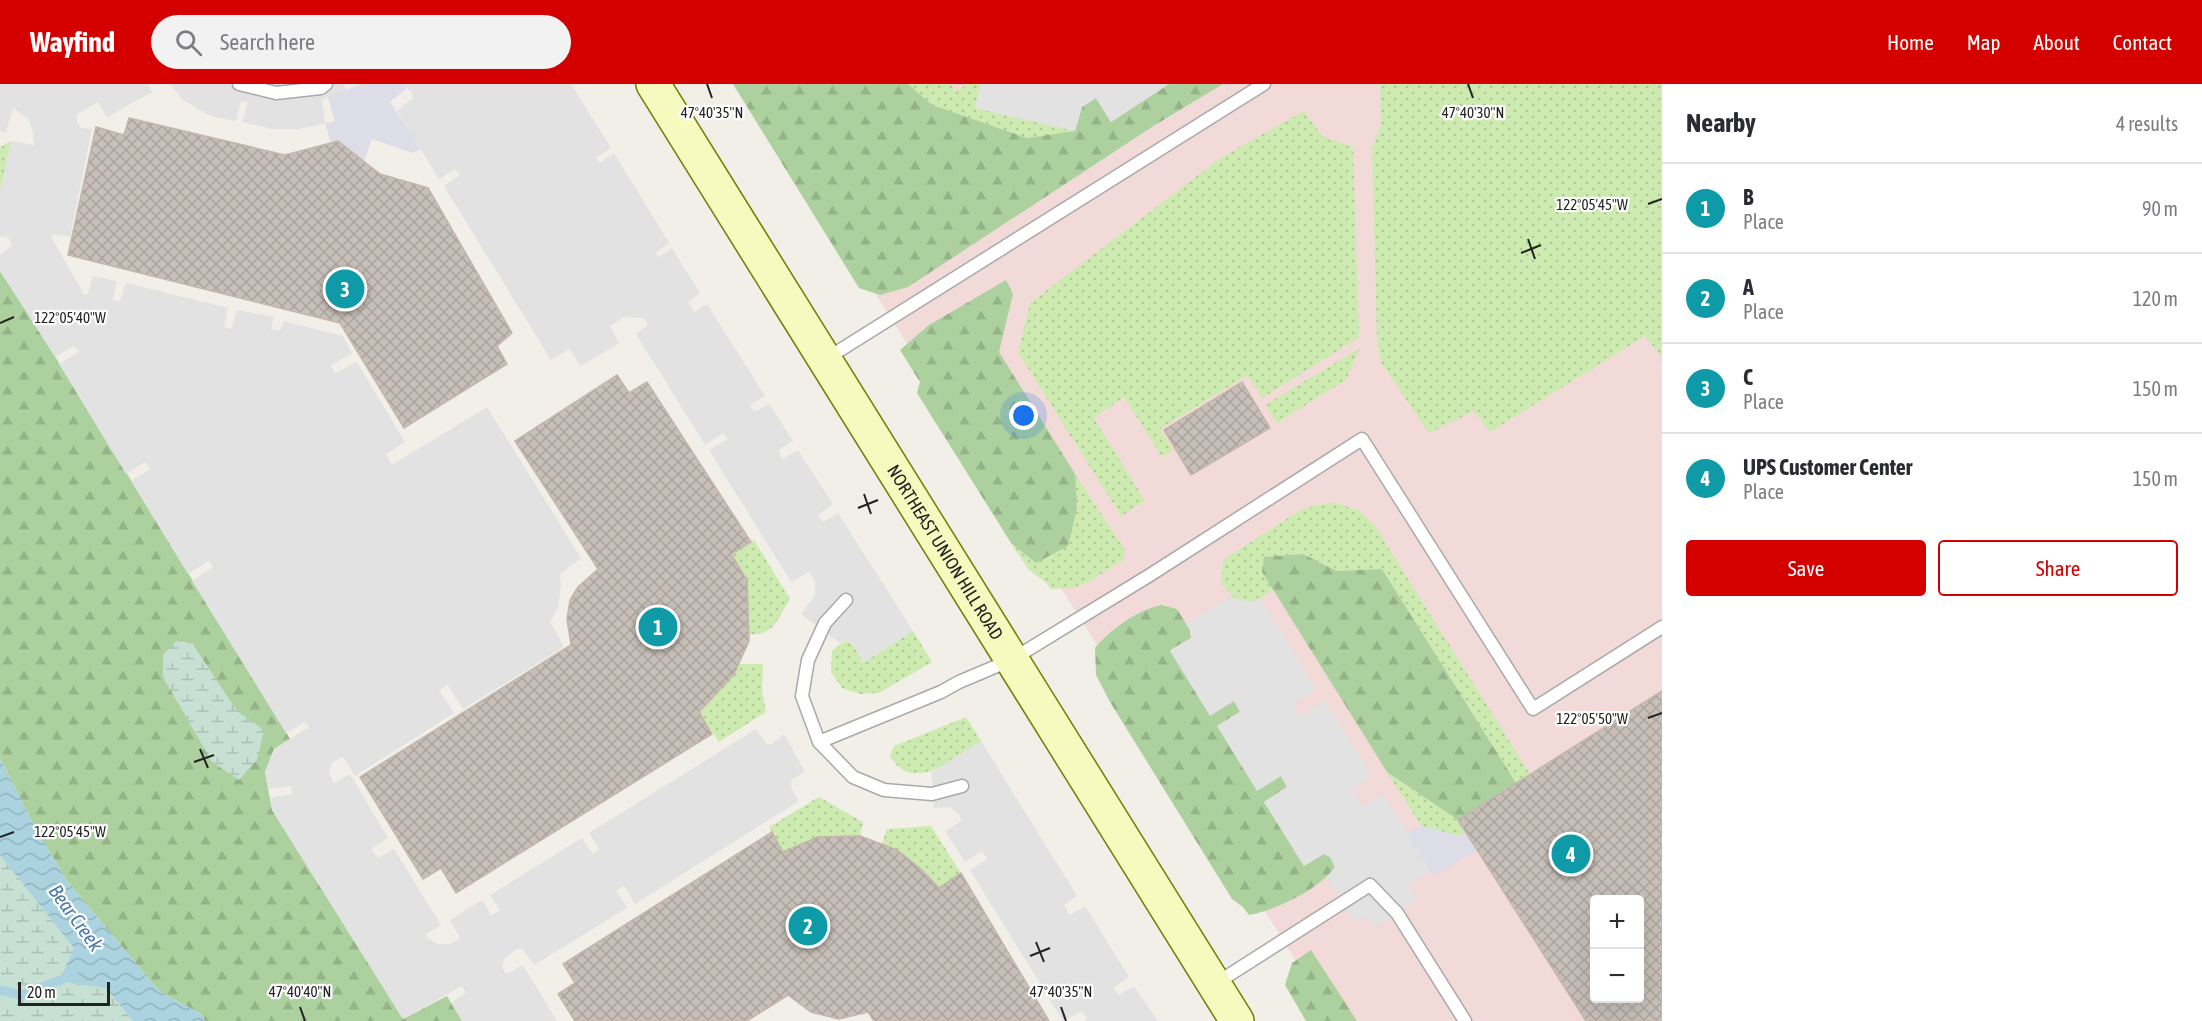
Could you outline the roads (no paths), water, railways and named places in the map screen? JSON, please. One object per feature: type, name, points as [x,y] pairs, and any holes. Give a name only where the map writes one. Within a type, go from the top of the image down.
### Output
[{"type":"main road","name":"NORTHEAST UNION HILL ROAD","points":[[653,84],[1237,1021]]},
{"type":"lane","points":[[239,84],[276,93],[321,88],[326,84]]},
{"type":"lane","points":[[825,360],[1264,84]]},
{"type":"lane","points":[[819,742],[941,692],[1011,660],[1150,575],[1362,439],[1533,709],[1662,627]]},
{"type":"lane","points":[[846,600],[825,623],[808,660],[802,696],[819,742],[853,777],[884,790],[932,794],[962,786]]},
{"type":"lane","points":[[1214,985],[1370,885],[1397,913],[1465,1021]]},
{"type":"water","name":"Bear Creek","points":[[0,758],[35,828],[68,882],[160,992],[201,1014],[205,1021],[133,1021],[106,988],[65,982],[63,973],[74,948],[0,855]]},
{"type":"waterway","points":[[0,990],[21,995],[74,975]]},
{"type":"place","name":"C","points":[[345,289]]},
{"type":"place","name":"B","points":[[658,627]]},
{"type":"place","name":"UPS Customer Center","points":[[1571,854]]},
{"type":"place","name":"A","points":[[808,926]]}]
